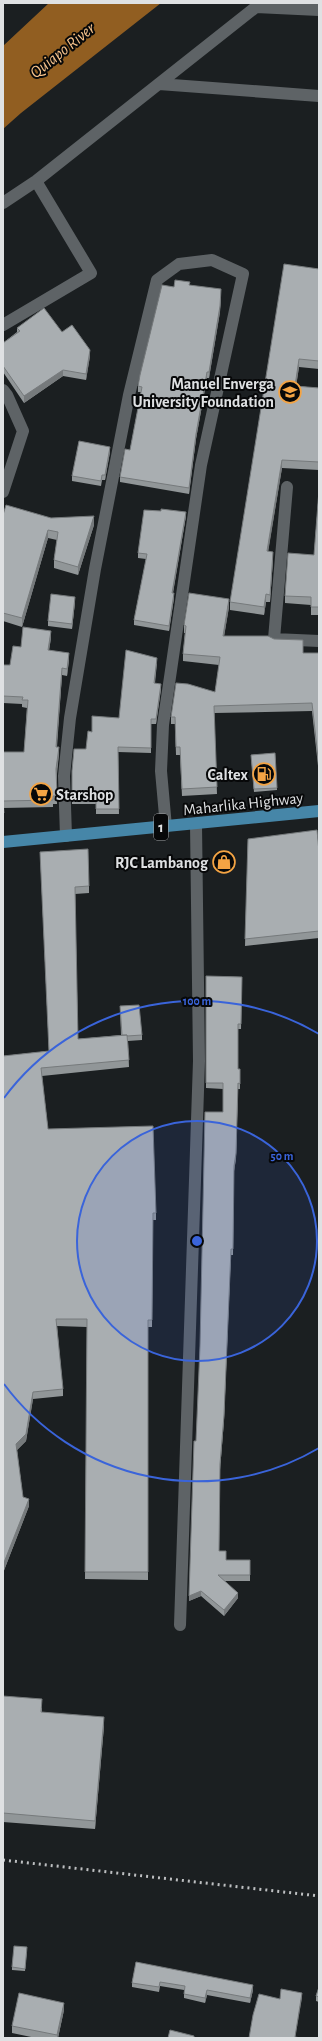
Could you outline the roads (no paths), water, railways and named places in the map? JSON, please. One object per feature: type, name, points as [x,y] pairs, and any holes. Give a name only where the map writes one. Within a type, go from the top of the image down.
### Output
[{"type":"main road","name":"Maharlika Highway","points":[[3,842],[319,811]]},
{"type":"street","points":[[3,202],[36,181],[258,5],[319,10]]},
{"type":"street","points":[[159,84],[319,96]]},
{"type":"street","points":[[3,325],[91,273],[36,181]]},
{"type":"street","points":[[66,836],[64,776],[70,718],[95,569],[129,395],[157,280],[179,264],[212,260],[243,274],[201,464],[163,725],[161,771],[166,827]]},
{"type":"street","points":[[3,390],[7,395],[23,431],[3,492]]},
{"type":"street","points":[[286,487],[274,639],[319,641]]},
{"type":"street","points":[[180,1625],[198,1061],[196,824]]},
{"type":"water","name":"Quiapo River","points":[[49,3],[161,3],[21,113],[3,129],[3,46]]},
{"type":"railway","points":[[3,1860],[319,1896]]},
{"type":"place","name":"Manuel Enverga University Foundation","points":[[290,392]]},
{"type":"place","name":"Caltex","points":[[264,774]]},
{"type":"place","name":"Starshop","points":[[41,794]]},
{"type":"place","name":"RJC Lambanog","points":[[224,862]]}]
